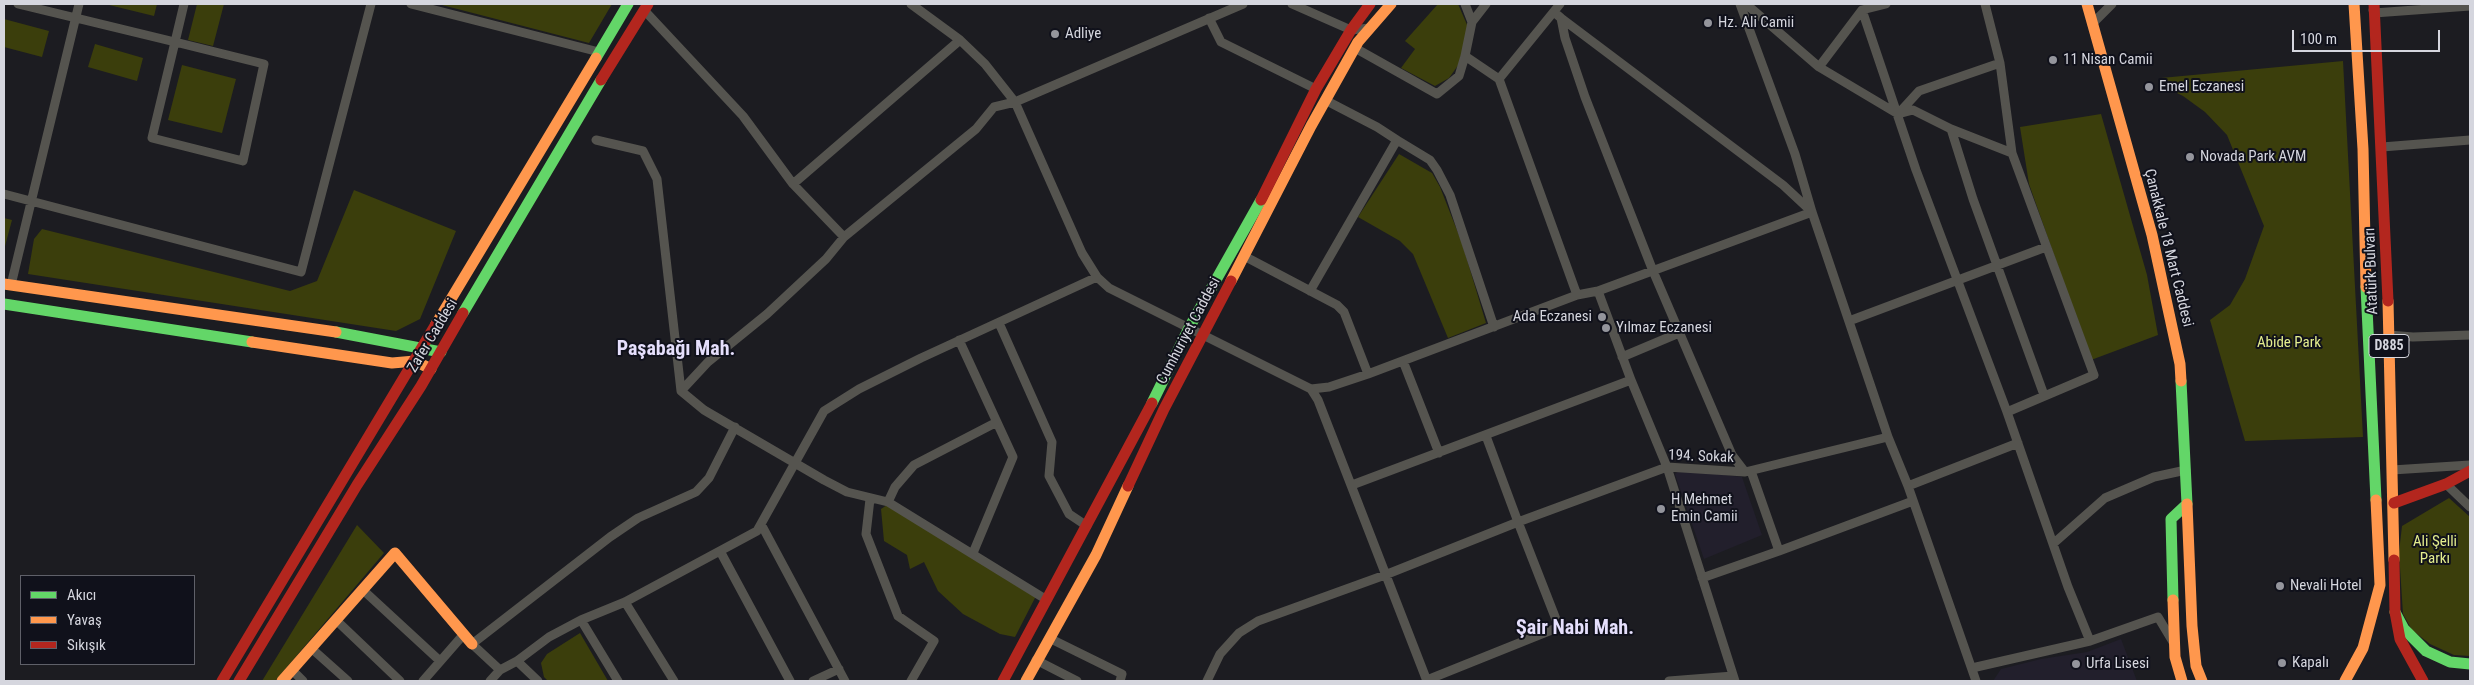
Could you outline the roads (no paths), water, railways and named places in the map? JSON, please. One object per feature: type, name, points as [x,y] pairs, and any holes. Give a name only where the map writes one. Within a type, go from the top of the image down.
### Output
[{"type":"main road","name":"Zafer Caddesi","points":[[222,681],[628,4]]},
{"type":"main road","name":"Cumhuriyet Caddesi","points":[[1003,681],[1162,385],[1189,328],[1248,226],[1316,89],[1351,30],[1370,4]]},
{"type":"main road","name":"Cumhuriyet Caddesi","points":[[1026,681],[1096,555],[1202,335],[1325,100],[1355,48],[1391,4]]},
{"type":"main road","name":"Çanakkale 18 Mart Caddesi","points":[[2087,4],[2152,235],[2180,364],[2192,626],[2196,666],[2202,681]]},
{"type":"main road","points":[[2345,681],[2363,648],[2380,585],[2365,283],[2363,149],[2354,4]]},
{"type":"main road","name":"Zafer Caddesi","points":[[239,681],[357,485],[432,369],[523,209],[646,7]]},
{"type":"main road","name":"Atatürk Bulvarı","points":[[2373,7],[2382,147],[2389,336],[2395,612],[2400,639],[2423,681]]},
{"type":"main road","points":[[7,284],[318,328],[441,352]]},
{"type":"main road","points":[[4,304],[392,363],[415,361],[432,369]]},
{"type":"main road","points":[[2394,503],[2446,484],[2470,471]]},
{"type":"main road","points":[[2182,681],[2175,657],[2174,644],[2171,519],[2187,504]]},
{"type":"main road","points":[[282,681],[337,622],[395,553],[472,644]]},
{"type":"main road","points":[[2395,612],[2404,629],[2426,651],[2450,662],[2470,664]]},
{"type":"street","points":[[18,4],[175,42],[264,64],[242,161],[152,138],[175,42],[184,4]]},
{"type":"street","points":[[7,284],[31,201],[79,4]]},
{"type":"street","points":[[4,194],[301,272],[371,4]]},
{"type":"street","points":[[411,4],[599,52]]},
{"type":"street","points":[[910,4],[960,40],[986,64],[1015,102],[1082,253],[1097,277],[1109,288],[1311,389],[1318,400],[1352,485],[1427,681],[1559,627],[1486,436]]},
{"type":"street","points":[[681,391],[708,362],[767,314],[826,259],[844,238],[976,129],[994,107],[1015,102],[1243,4]]},
{"type":"street","points":[[1292,4],[1351,30],[1370,28]]},
{"type":"street","points":[[1465,4],[1472,22]]},
{"type":"street","points":[[1355,48],[1436,94],[1459,76],[1466,56],[1472,22],[1486,4]]},
{"type":"street","points":[[1499,79],[1557,15],[1560,4]]},
{"type":"street","points":[[1740,4],[1792,146],[1812,212],[1888,437],[1908,486],[1976,681]]},
{"type":"street","points":[[1746,4],[1819,67],[1898,114],[1913,110],[1951,129],[2012,153]]},
{"type":"street","points":[[1819,67],[1862,10],[1871,6],[1886,4]]},
{"type":"street","points":[[1985,4],[2000,63],[2012,153],[2094,375],[2007,412]]},
{"type":"street","points":[[2092,24],[2112,4]]},
{"type":"street","points":[[2373,7],[2470,6]]},
{"type":"street","points":[[646,7],[743,116],[793,184],[844,238]]},
{"type":"street","points":[[1862,10],[1957,281],[2090,640]]},
{"type":"street","points":[[1557,15],[1783,185],[1812,212]]},
{"type":"street","points":[[1557,15],[1585,97],[1653,271],[1732,455],[1748,471],[1779,551]]},
{"type":"street","points":[[1209,18],[1221,42],[1316,89]]},
{"type":"street","points":[[793,184],[960,40]]},
{"type":"street","points":[[1466,56],[1499,79],[1577,295]]},
{"type":"street","points":[[1898,114],[1919,91],[2000,63]]},
{"type":"street","points":[[1325,100],[1377,127],[1430,160],[1450,195],[1494,326]]},
{"type":"street","points":[[1951,129],[2044,395]]},
{"type":"street","points":[[596,140],[643,151],[657,179],[681,391],[704,410],[735,426],[847,492],[888,502],[1047,600]]},
{"type":"street","points":[[1310,290],[1397,140]]},
{"type":"street","points":[[2382,147],[2470,140]]},
{"type":"street","points":[[1311,389],[1329,387],[1368,374],[1577,295],[1598,291],[1812,212]]},
{"type":"street","points":[[1849,321],[2046,247]]},
{"type":"street","points":[[1244,256],[1337,305],[1344,312],[1368,374]]},
{"type":"street","points":[[490,681],[500,670],[517,661],[549,637],[581,620],[625,602],[758,531],[794,462],[824,411],[859,389],[959,340],[1097,277]]},
{"type":"street","points":[[1598,291],[1631,380],[1667,467],[1734,679],[1669,681]]},
{"type":"street","points":[[999,323],[1052,442],[1049,476],[1069,514],[1087,526]]},
{"type":"street","points":[[1622,357],[1679,333]]},
{"type":"street","points":[[2389,336],[2470,335]]},
{"type":"street","points":[[959,340],[1013,457],[973,553]]},
{"type":"street","points":[[1403,361],[1439,453]]},
{"type":"street","points":[[1352,485],[1631,380]]},
{"type":"street","points":[[888,502],[894,487],[914,465],[998,422]]},
{"type":"street","points":[[500,670],[472,644],[610,537],[638,518],[696,492],[709,478],[735,426]]},
{"type":"street","name":"194. Sokak","points":[[1206,681],[1220,654],[1238,633],[1258,621],[1385,575],[1518,522],[1667,467],[1748,471],[1888,437]]},
{"type":"street","points":[[1908,486],[2018,443]]},
{"type":"street","points":[[2392,470],[2470,465]]},
{"type":"street","points":[[2054,543],[2105,498],[2154,477],[2186,470]]},
{"type":"street","points":[[2446,484],[2470,507]]},
{"type":"street","points":[[870,499],[866,534],[898,616],[934,641],[911,681]]},
{"type":"street","points":[[1702,578],[1913,501]]},
{"type":"street","points":[[761,524],[845,681]]},
{"type":"street","points":[[720,550],[790,681]]},
{"type":"street","points":[[363,590],[440,661]]},
{"type":"street","points":[[625,602],[674,681]]},
{"type":"street","points":[[1972,668],[2090,640],[2158,617],[2174,644]]},
{"type":"street","points":[[581,620],[618,681]]},
{"type":"street","points":[[337,622],[400,681]]},
{"type":"street","points":[[423,681],[464,634]]},
{"type":"street","points":[[1049,638],[1122,674],[1120,681]]},
{"type":"street","points":[[311,648],[348,681]]},
{"type":"street","points":[[1036,660],[1077,681]]},
{"type":"street","points":[[517,661],[538,681]]},
{"type":"street","points":[[813,681],[839,669]]},
{"type":"street","points":[[292,670],[303,681]]},
{"type":"place","name":"Hz. Ali Camii","points":[[1708,23]]},
{"type":"place","name":"Adliye","points":[[1055,34]]},
{"type":"place","name":"11 Nisan Camii","points":[[2053,60]]},
{"type":"place","name":"Emel Eczanesi","points":[[2149,87]]},
{"type":"place","name":"Novada Park AVM","points":[[2190,157]]},
{"type":"place","name":"Ada Eczanesi","points":[[1602,317]]},
{"type":"place","name":"Yılmaz Eczanesi","points":[[1606,328]]},
{"type":"place","name":"H Mehmet Emin Camii","points":[[1661,509]]},
{"type":"place","name":"Nevali Hotel","points":[[2280,586]]},
{"type":"place","name":"Kapalı","points":[[2282,663]]},
{"type":"place","name":"Urfa Lisesi","points":[[2076,664]]},
{"type":"district","name":"Paşabağı Mah.","points":[[676,350]]},
{"type":"district","name":"Şair Nabi Mah.","points":[[1575,629]]},
{"type":"park label","name":"Abide Park","points":[[2289,343]]},
{"type":"park label","name":"Ali Şelli Parkı","points":[[2435,550]]}]
